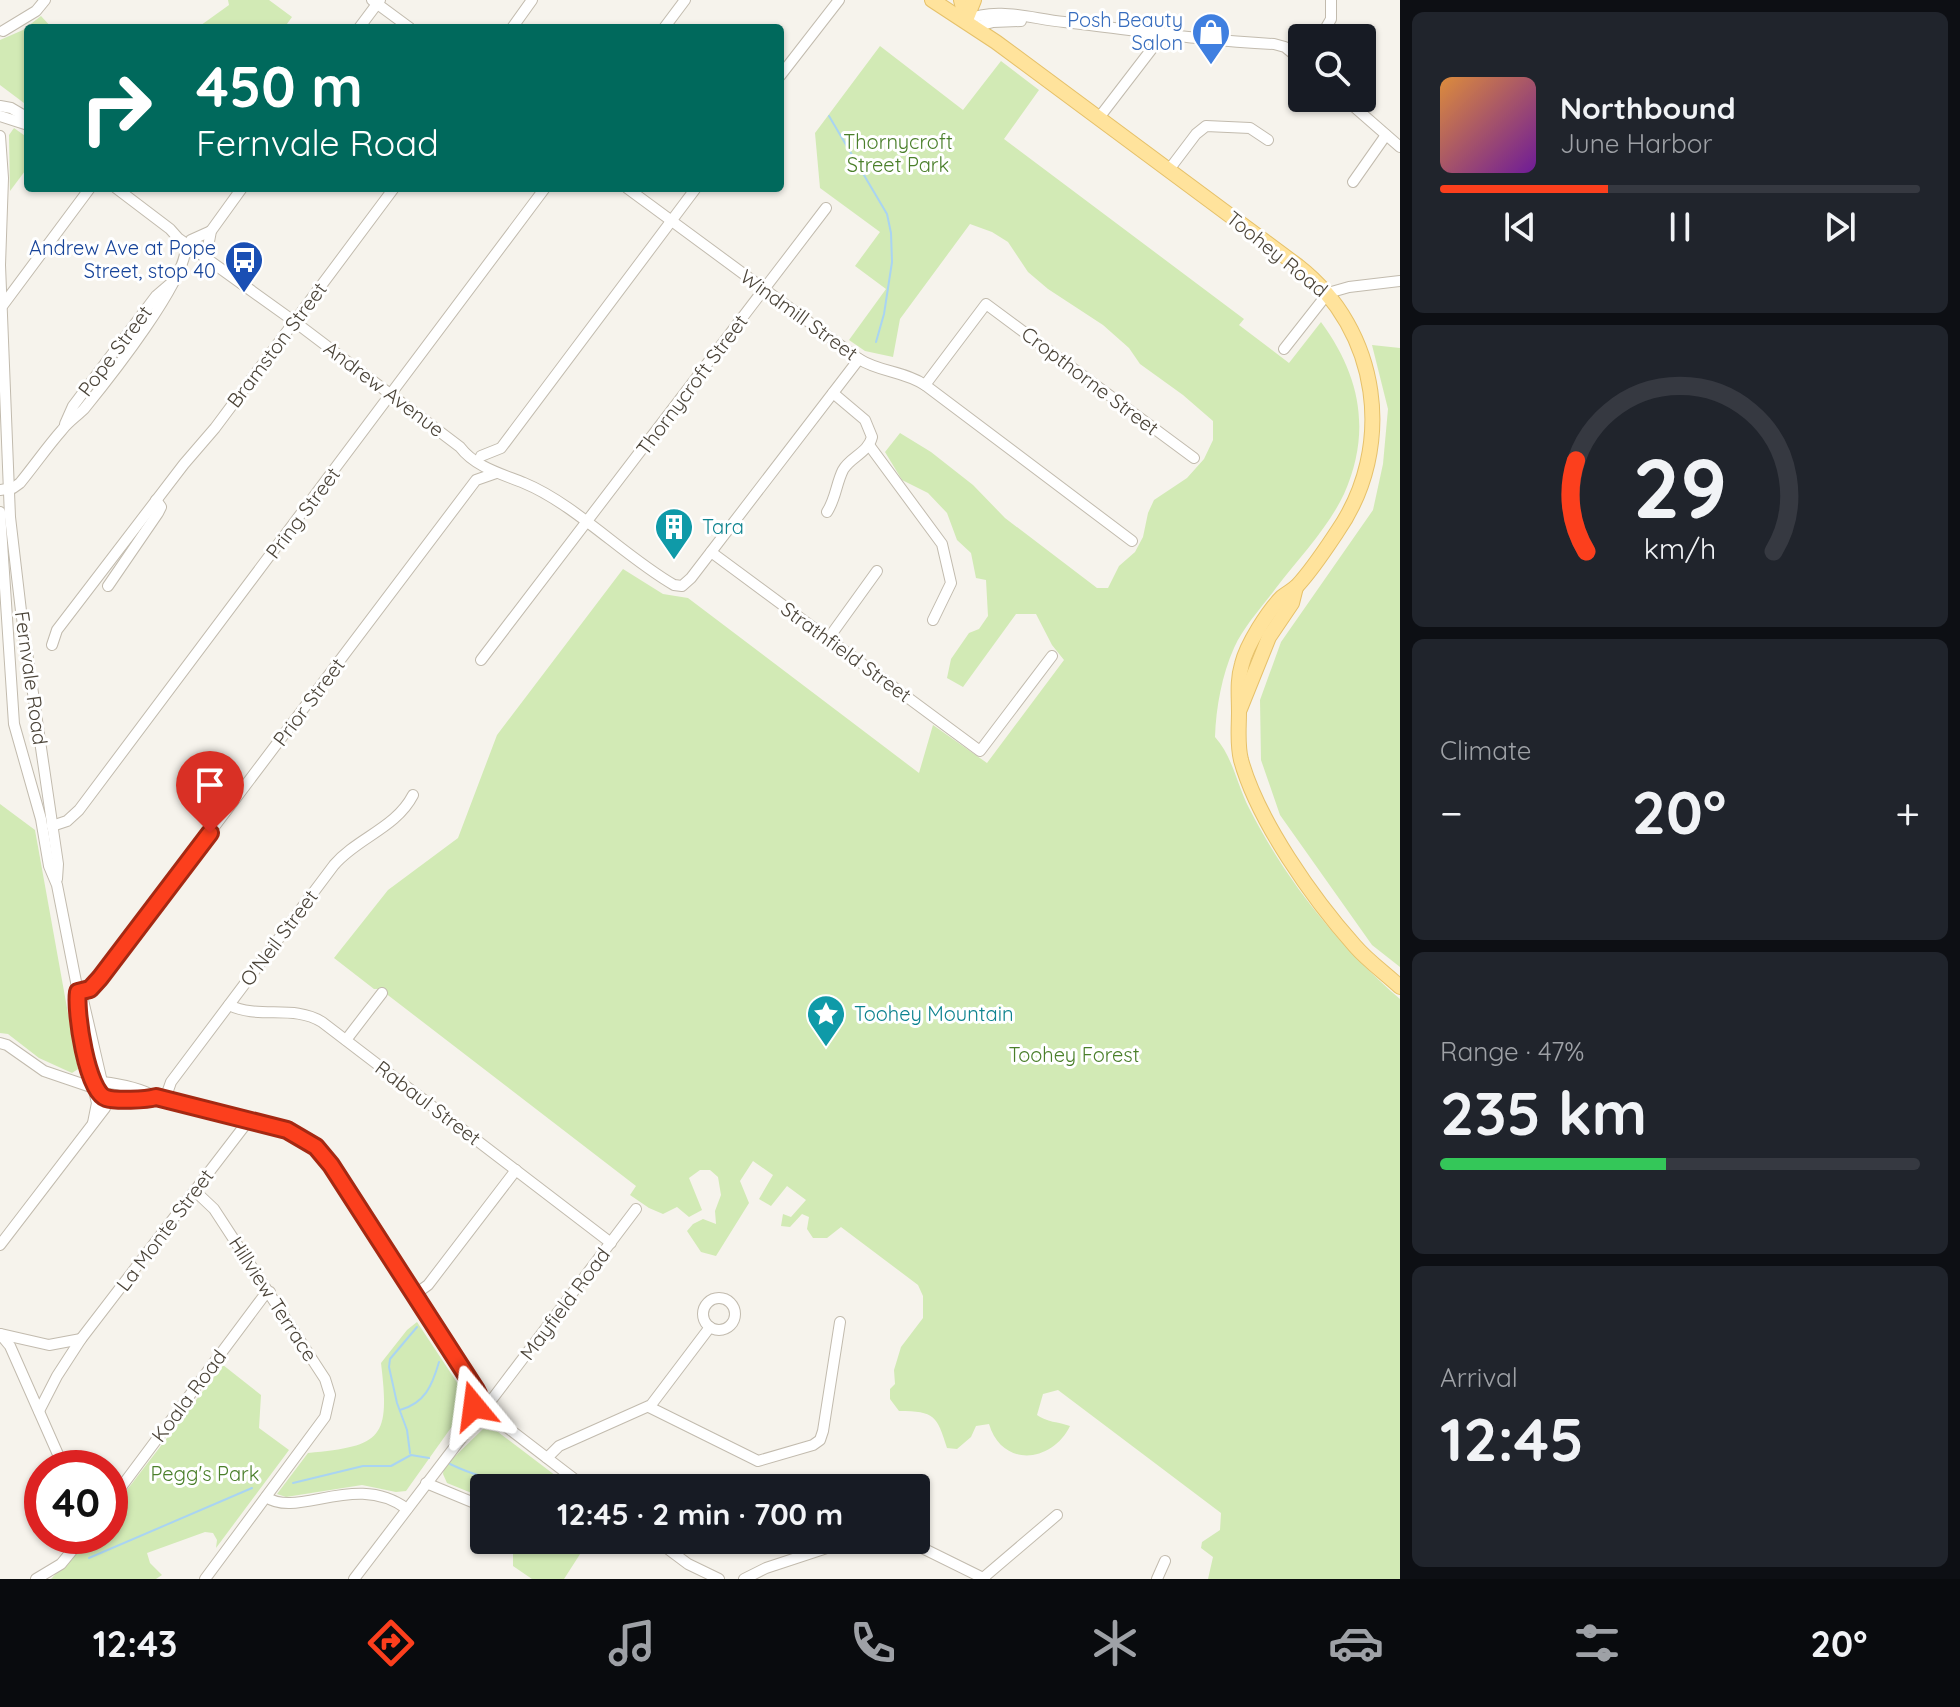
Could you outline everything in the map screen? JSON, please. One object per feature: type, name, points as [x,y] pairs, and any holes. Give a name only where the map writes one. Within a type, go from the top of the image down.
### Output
[{"type":"main road","name":"Toohey Road","points":[[932,0],[969,22],[1298,266],[1328,293],[1348,323],[1364,358],[1372,391],[1372,451],[1349,514],[1296,587],[1292,603],[1269,637],[1239,710],[1241,758],[1266,818],[1304,881],[1356,947],[1400,987]]},
{"type":"main road","name":"Toohey Road","points":[[947,0],[969,22]]},
{"type":"main road","points":[[961,0],[969,22]]},
{"type":"main road","points":[[969,22],[974,0]]},
{"type":"street","points":[[3,31],[27,18],[45,0]]},
{"type":"street","points":[[515,24],[532,0]]},
{"type":"street","points":[[667,24],[685,0]]},
{"type":"street","points":[[784,71],[839,0]]},
{"type":"street","points":[[1328,24],[1331,0]]},
{"type":"street","points":[[362,24],[377,1],[405,24]]},
{"type":"street","points":[[969,22],[991,13],[1017,19],[1274,44],[1288,49]]},
{"type":"street","points":[[1098,119],[1164,33]]},
{"type":"street","points":[[0,106],[24,116]]},
{"type":"street","points":[[1360,112],[1400,147]]},
{"type":"street","points":[[0,116],[24,124]]},
{"type":"street","points":[[1168,171],[1196,134],[1206,126],[1250,128],[1268,140]]},
{"type":"street","points":[[1353,182],[1386,135]]},
{"type":"street","name":"Fernvale Road","points":[[0,136],[3,178],[0,265],[5,489],[58,864],[57,885]]},
{"type":"street","points":[[2,305],[87,192]]},
{"type":"street","name":"Andrew Avenue","points":[[121,192],[205,255],[222,263],[231,275],[460,447],[549,497],[671,583],[682,586],[711,552]]},
{"type":"street","points":[[184,266],[205,255],[211,231],[239,192]]},
{"type":"street","name":"Bramston Street","points":[[52,645],[57,630],[295,322],[391,192]]},
{"type":"street","name":"Pring Street","points":[[52,826],[67,821],[79,810],[542,192]]},
{"type":"street","name":"Windmill Street","points":[[632,192],[868,365],[913,377],[925,385],[1132,541]]},
{"type":"street","points":[[501,448],[498,470],[476,480],[478,459],[501,448],[693,192]]},
{"type":"street","name":"Thornycroft Street","points":[[481,660],[826,208]]},
{"type":"street","points":[[184,266],[188,242],[211,231]]},
{"type":"street","name":"Pope Street","points":[[5,489],[20,483],[63,428],[82,411],[165,300],[184,266]]},
{"type":"street","points":[[1284,349],[1328,293],[1349,287],[1400,281]]},
{"type":"street","name":"Cropthorne Street","points":[[925,385],[986,304],[1194,458]]},
{"type":"street","points":[[711,552],[859,359]]},
{"type":"street","points":[[827,512],[835,498],[844,468],[869,445],[872,437],[869,426],[833,393]]},
{"type":"street","points":[[869,445],[942,544],[951,583],[933,620]]},
{"type":"street","name":"Prior Street","points":[[78,992],[90,989],[100,978],[476,480]]},
{"type":"street","name":"Bramston Street","points":[[108,586],[158,513],[161,507],[156,500]]},
{"type":"street","name":"Fernvale Road","points":[[0,512],[14,724],[41,819],[49,866],[57,885],[78,992],[76,1003],[80,1031],[98,1085],[93,1123]]},
{"type":"street","name":"Strathfield Street","points":[[711,552],[980,751],[1052,656]]},
{"type":"street","points":[[828,639],[877,571]]},
{"type":"street","name":"O'Neil Street","points":[[160,1098],[342,855],[379,832],[404,810],[413,795]]},
{"type":"street","points":[[346,1040],[382,993]]},
{"type":"street","name":"Rabaul Street","points":[[229,1005],[249,1012],[305,1013],[322,1022],[611,1243]]},
{"type":"street","points":[[0,1043],[51,1075],[148,1093],[287,1130],[316,1147],[331,1165],[479,1396]]},
{"type":"street","points":[[0,1245],[93,1123],[104,1113],[105,1098],[98,1085]]},
{"type":"street","points":[[105,1098],[160,1098]]},
{"type":"street","name":"La Monte Street","points":[[39,1411],[81,1339],[249,1120]]},
{"type":"street","points":[[414,1295],[428,1285],[516,1170]]},
{"type":"street","name":"Hillview Terrace","points":[[195,1191],[214,1209],[328,1386],[329,1402],[325,1417],[266,1497]]},
{"type":"street","name":"Mayfield Road","points":[[493,1398],[636,1209]]},
{"type":"street","name":"Koala Road","points":[[128,1478],[263,1297],[270,1292]]},
{"type":"street","points":[[649,1407],[758,1461],[813,1445],[820,1440],[823,1431],[840,1322]]},
{"type":"street","points":[[547,1458],[559,1446],[649,1407],[710,1327]]},
{"type":"street","points":[[0,1334],[49,1345],[81,1339]]},
{"type":"street","points":[[0,1334],[10,1346],[56,1450]]},
{"type":"street","points":[[354,1579],[426,1483],[485,1415],[496,1407],[493,1398],[486,1394],[479,1396],[474,1406],[485,1415],[547,1458],[565,1474]]},
{"type":"street","points":[[426,1483],[470,1501]]},
{"type":"street","points":[[205,1579],[266,1497],[278,1503],[342,1494],[372,1494],[392,1499],[407,1509]]},
{"type":"street","points":[[930,1552],[984,1578],[1057,1515]]},
{"type":"street","points":[[36,1579],[61,1564],[69,1554]]},
{"type":"street","points":[[674,1554],[719,1579]]},
{"type":"street","points":[[744,1579],[808,1554]]},
{"type":"street","points":[[1157,1579],[1165,1561]]},
{"type":"green space","points":[[228,0],[269,0],[292,17],[287,24],[203,24],[229,5]]},
{"type":"green space","points":[[41,16],[48,24],[31,24]]},
{"type":"green space","points":[[23,30],[24,103],[0,85],[0,40]]},
{"type":"green space","name":"Toohey Forest","points":[[880,46],[963,110],[1001,61],[1039,90],[1004,139],[1244,319],[1239,325],[1289,363],[1321,322],[1345,362],[1353,383],[1359,426],[1353,471],[1344,494],[1322,531],[1238,640],[1223,680],[1215,737],[1226,753],[1264,835],[1297,887],[1356,957],[1400,999],[1400,1579],[1208,1579],[1213,1557],[1201,1548],[1202,1542],[1220,1530],[1221,1513],[1058,1390],[1043,1394],[1037,1415],[1070,1426],[1052,1447],[1040,1453],[1016,1454],[995,1438],[989,1424],[976,1426],[971,1437],[957,1449],[947,1448],[933,1418],[920,1412],[899,1411],[890,1399],[901,1347],[923,1318],[923,1296],[918,1285],[841,1227],[827,1238],[813,1238],[807,1229],[809,1217],[802,1214],[790,1227],[781,1226],[783,1214],[791,1217],[806,1200],[787,1186],[771,1206],[759,1199],[773,1175],[753,1161],[740,1181],[749,1203],[716,1256],[701,1252],[687,1231],[703,1219],[716,1224],[715,1211],[721,1195],[718,1177],[710,1170],[700,1170],[689,1178],[702,1210],[689,1217],[677,1207],[663,1214],[649,1208],[630,1195],[636,1186],[380,989],[374,989],[334,958],[388,890],[458,838],[497,735],[623,569],[663,594],[688,598],[919,773],[933,725],[987,763],[1064,660],[1052,645],[1036,614],[1016,614],[963,687],[947,678],[951,659],[969,633],[979,629],[988,616],[986,580],[976,578],[971,553],[957,540],[947,513],[928,493],[902,480],[885,452],[900,433],[931,452],[973,485],[1005,518],[1097,588],[1108,588],[1119,566],[1135,552],[1154,500],[1187,478],[1204,459],[1213,440],[1213,421],[1140,364],[1129,348],[1103,325],[1028,272],[1008,242],[970,224],[900,319],[893,357],[865,351],[849,340],[886,289],[855,266],[880,232],[820,188],[815,133]]},
{"type":"green space","points":[[14,128],[24,135],[24,172],[10,191],[9,135]]},
{"type":"green space","points":[[1372,345],[1400,348],[1400,967],[1372,945],[1280,815],[1261,760],[1260,700],[1281,642],[1373,510],[1383,464],[1388,409]]},
{"type":"green space","points":[[0,804],[35,830],[78,1069],[72,1073],[39,1058],[8,1034],[0,1033]]},
{"type":"green space","points":[[417,1322],[464,1393],[465,1408],[406,1491],[362,1485],[286,1497],[277,1494],[308,1453],[352,1447],[376,1434],[382,1423],[384,1408],[381,1363]]},
{"type":"green space","name":"Pegg's Park","points":[[223,1365],[261,1395],[259,1428],[289,1450],[216,1548],[217,1540],[213,1533],[205,1532],[147,1553],[150,1563],[162,1575],[156,1579],[51,1579],[74,1554],[128,1554],[128,1489]]},
{"type":"green space","points":[[483,1429],[498,1432],[553,1474],[470,1474],[470,1492],[447,1483],[444,1467]]},
{"type":"green space","points":[[513,1554],[580,1554],[564,1579],[532,1579],[513,1566]]},
{"type":"waterway","points":[[829,116],[887,214],[891,233],[892,262],[876,342]]},
{"type":"waterway","points":[[410,1453],[407,1430],[389,1367],[390,1359],[417,1327]]},
{"type":"waterway","points":[[400,1410],[416,1403],[426,1392],[439,1362]]},
{"type":"waterway","points":[[293,1483],[363,1466],[391,1466],[411,1455],[429,1458]]},
{"type":"waterway","points":[[450,1464],[474,1474]]},
{"type":"waterway","points":[[89,1558],[252,1488]]},
{"type":"place","name":"Posh Beauty Salon","points":[[1211,66]]},
{"type":"place","name":"Andrew Ave at Pope Street, stop 40","points":[[244,294]]},
{"type":"place","name":"Tara","points":[[674,561]]},
{"type":"place","name":"Toohey Mountain","points":[[826,1048]]},
{"type":"route","points":[[210,833],[100,978],[90,989],[78,992],[76,1003],[80,1031],[94,1088],[105,1098],[147,1100],[156,1097],[272,1126],[298,1135],[316,1147],[331,1165],[476,1390],[479,1396],[474,1406]]},
{"type":"park label","name":"Thornycroft Street Park","points":[[898,154]]}]
